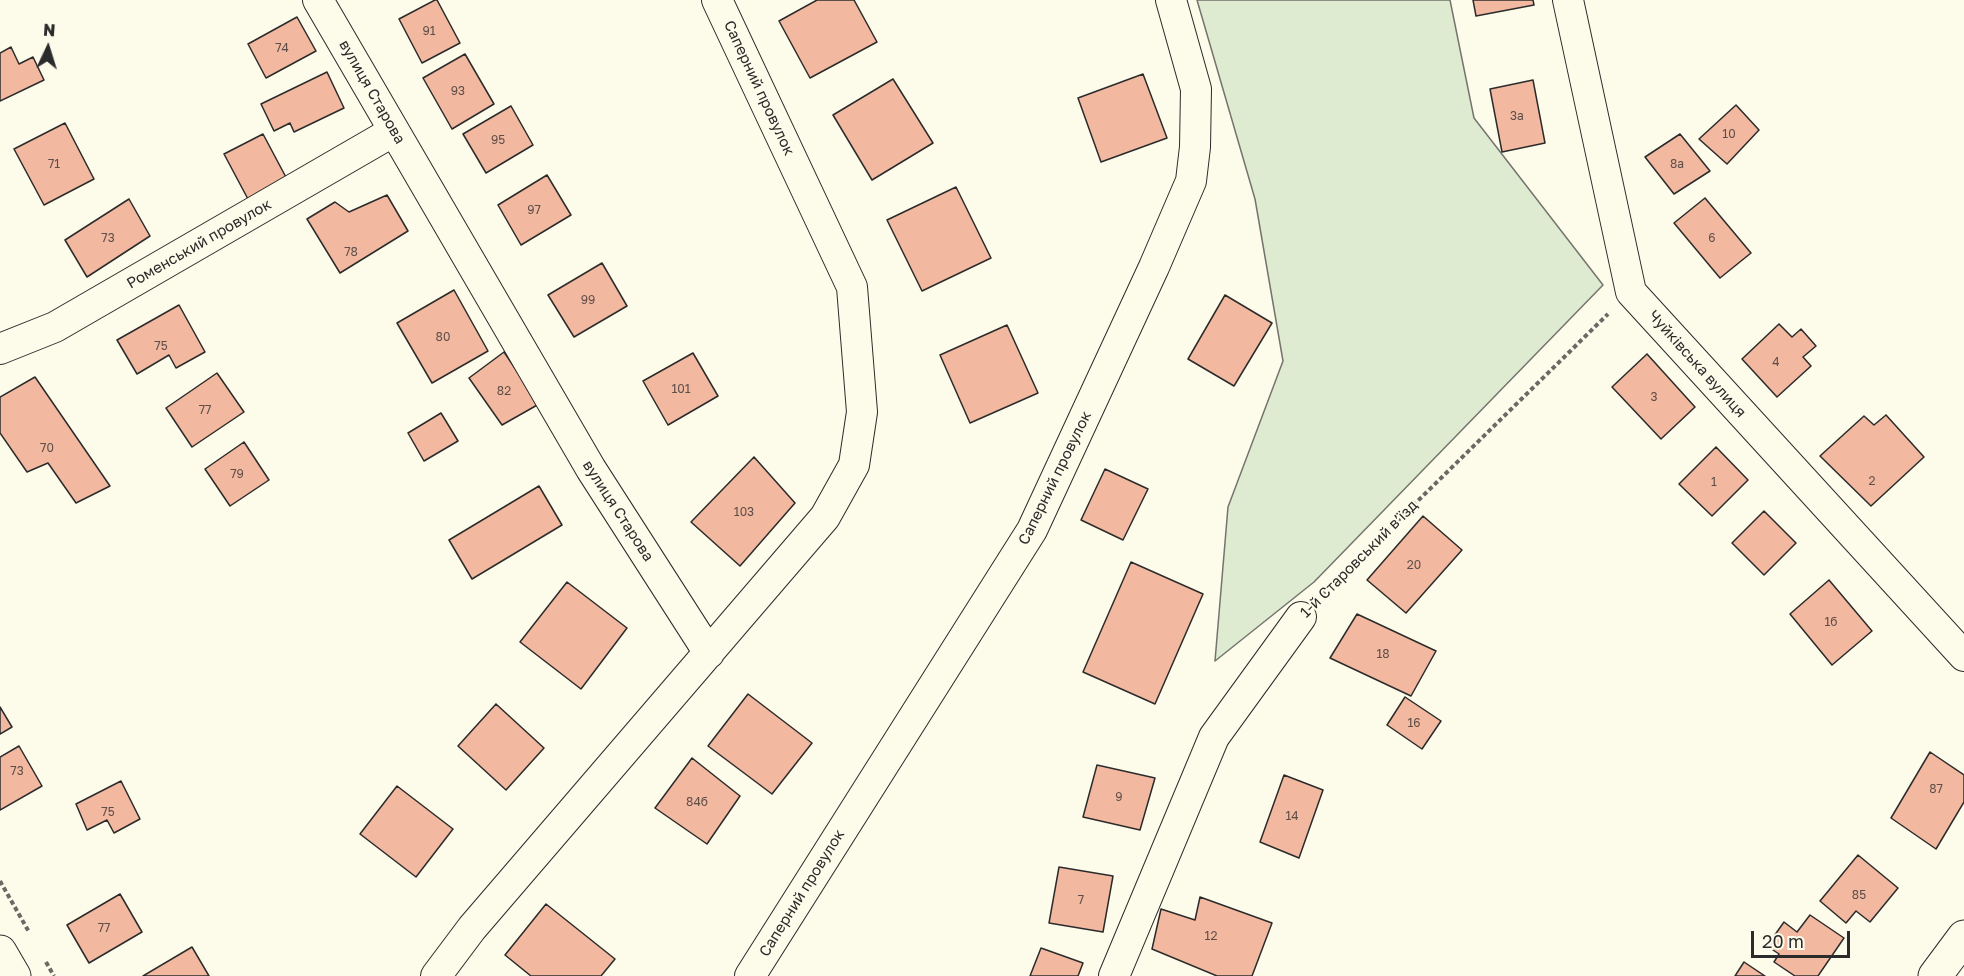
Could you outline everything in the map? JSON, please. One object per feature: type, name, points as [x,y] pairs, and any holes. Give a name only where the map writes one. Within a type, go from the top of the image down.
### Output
[{"type":"main road","points":[[1935,976],[1964,937]]},
{"type":"street","name":"вулиця Старова","points":[[318,0],[591,470],[709,653]]},
{"type":"street","name":"Саперний провулок","points":[[709,653],[825,517],[854,465],[862,412],[852,287],[717,0]]},
{"type":"street","name":"Саперний провулок","points":[[750,976],[1032,530],[1154,267],[1191,181],[1195,147],[1196,89],[1171,0]]},
{"type":"street","points":[[1568,0],[1631,292]]},
{"type":"street","name":"Роменський провулок","points":[[0,349],[55,327],[394,131]]},
{"type":"street","name":"Чуйківська вулиця","points":[[1631,292],[1964,656]]},
{"type":"street","name":"1-й Старовський в’їзд","points":[[1114,976],[1214,737],[1300,617]]},
{"type":"street","points":[[436,976],[472,928],[709,653]]},
{"type":"path","name":"1-й Старовський в’їзд","points":[[1300,617],[1631,292]]},
{"type":"path","points":[[0,880],[33,938]]},
{"type":"path","points":[[44,957],[54,976]]},
{"type":"green space","points":[[1197,0],[1450,0],[1474,118],[1603,285],[1314,582],[1215,661],[1228,507],[1283,361],[1255,199]]},
{"type":"building","points":[[435,0],[460,43],[422,63],[399,19]]},
{"type":"building","points":[[817,0],[854,0],[877,42],[810,78],[779,21]]},
{"type":"building","points":[[1473,0],[1533,0],[1534,5],[1476,16]]},
{"type":"building","points":[[297,17],[316,51],[266,78],[248,44]]},
{"type":"building","points":[[11,47],[19,64],[33,57],[44,80],[0,101],[0,53]]},
{"type":"building","points":[[465,54],[494,104],[452,129],[423,78]]},
{"type":"building","points":[[327,72],[344,108],[294,132],[290,123],[274,131],[261,104]]},
{"type":"building","points":[[1143,74],[1167,138],[1101,162],[1078,98]]},
{"type":"building","points":[[893,79],[933,143],[872,180],[833,115]]},
{"type":"building","points":[[1533,80],[1545,143],[1502,152],[1490,89]]},
{"type":"building","points":[[1736,105],[1759,130],[1727,164],[1699,139]]},
{"type":"building","points":[[511,106],[533,145],[486,173],[463,134]]},
{"type":"building","points":[[65,123],[94,179],[44,205],[14,149]]},
{"type":"building","points":[[263,134],[288,181],[249,201],[224,154]]},
{"type":"building","points":[[1680,134],[1710,171],[1674,194],[1645,157]]},
{"type":"building","points":[[547,175],[571,215],[521,245],[498,205]]},
{"type":"building","points":[[956,187],[991,258],[922,291],[887,220]]},
{"type":"building","points":[[387,195],[408,231],[340,273],[307,219],[335,202],[349,212]]},
{"type":"building","points":[[1705,198],[1751,253],[1720,278],[1674,223]]},
{"type":"building","points":[[129,199],[150,236],[87,277],[65,240]]},
{"type":"building","points":[[602,263],[627,306],[574,337],[548,295]]},
{"type":"building","points":[[454,290],[488,351],[432,383],[397,323]]},
{"type":"building","points":[[1225,295],[1272,323],[1234,386],[1188,359]]},
{"type":"building","points":[[179,305],[205,352],[176,368],[169,355],[137,374],[117,340]]},
{"type":"building","points":[[1779,324],[1792,337],[1801,329],[1816,346],[1803,357],[1811,366],[1777,397],[1742,359]]},
{"type":"building","points":[[1007,325],[1038,393],[970,423],[940,355]]},
{"type":"building","points":[[504,352],[539,404],[502,425],[469,378]]},
{"type":"building","points":[[693,353],[718,396],[668,425],[643,381]]},
{"type":"building","points":[[1647,354],[1695,407],[1661,439],[1612,387]]},
{"type":"building","points":[[217,373],[244,412],[192,447],[166,408]]},
{"type":"building","points":[[35,377],[110,486],[76,503],[48,463],[27,472],[0,433],[0,397]]},
{"type":"building","points":[[441,413],[458,441],[424,461],[408,433]]},
{"type":"building","points":[[1886,415],[1924,457],[1871,506],[1820,456],[1864,416],[1874,425]]},
{"type":"building","points":[[244,442],[269,480],[230,506],[205,469]]},
{"type":"building","points":[[1716,447],[1748,480],[1712,516],[1679,484]]},
{"type":"building","points":[[754,457],[795,503],[740,566],[691,522]]},
{"type":"building","points":[[1105,469],[1148,489],[1123,540],[1081,520]]},
{"type":"building","points":[[539,486],[562,525],[472,579],[449,540]]},
{"type":"building","points":[[1764,511],[1796,543],[1764,575],[1732,543]]},
{"type":"building","points":[[1423,516],[1462,550],[1406,613],[1367,580]]},
{"type":"building","points":[[1131,562],[1203,594],[1155,704],[1083,672]]},
{"type":"building","points":[[1829,580],[1872,631],[1832,665],[1790,614]]},
{"type":"building","points":[[567,582],[627,628],[581,689],[520,642]]},
{"type":"building","points":[[1357,614],[1436,651],[1411,696],[1330,658]]},
{"type":"building","points":[[748,694],[812,743],[772,794],[708,746]]},
{"type":"building","points":[[1405,697],[1441,721],[1422,749],[1387,725]]},
{"type":"building","points":[[496,704],[544,748],[506,790],[458,746]]},
{"type":"building","points":[[0,707],[12,727],[0,734]]},
{"type":"building","points":[[19,746],[42,786],[0,810],[0,757]]},
{"type":"building","points":[[1930,752],[1964,775],[1964,802],[1936,849],[1891,818]]},
{"type":"building","points":[[692,758],[740,796],[707,844],[655,808]]},
{"type":"building","points":[[1097,765],[1155,778],[1140,830],[1083,817]]},
{"type":"building","points":[[1284,775],[1323,790],[1299,858],[1260,842]]},
{"type":"building","points":[[121,781],[140,819],[114,833],[107,820],[87,830],[76,804]]},
{"type":"building","points":[[397,786],[453,829],[416,877],[360,834]]},
{"type":"building","points":[[1858,855],[1898,888],[1870,922],[1856,911],[1846,923],[1820,901]]},
{"type":"building","points":[[1059,867],[1113,876],[1103,932],[1049,923]]},
{"type":"building","points":[[120,894],[142,932],[89,963],[67,925]]},
{"type":"building","points":[[1200,897],[1272,923],[1252,976],[1217,976],[1152,949],[1161,909],[1195,920]]},
{"type":"building","points":[[546,904],[615,959],[601,976],[531,976],[505,955]]},
{"type":"building","points":[[1810,915],[1844,938],[1818,976],[1795,976],[1774,962],[1779,954],[1767,946],[1784,922],[1797,932]]},
{"type":"building","points":[[192,947],[209,976],[143,976]]},
{"type":"building","points":[[1041,948],[1083,963],[1078,976],[1030,976]]},
{"type":"building","points":[[1744,962],[1765,976],[1735,976]]}]
